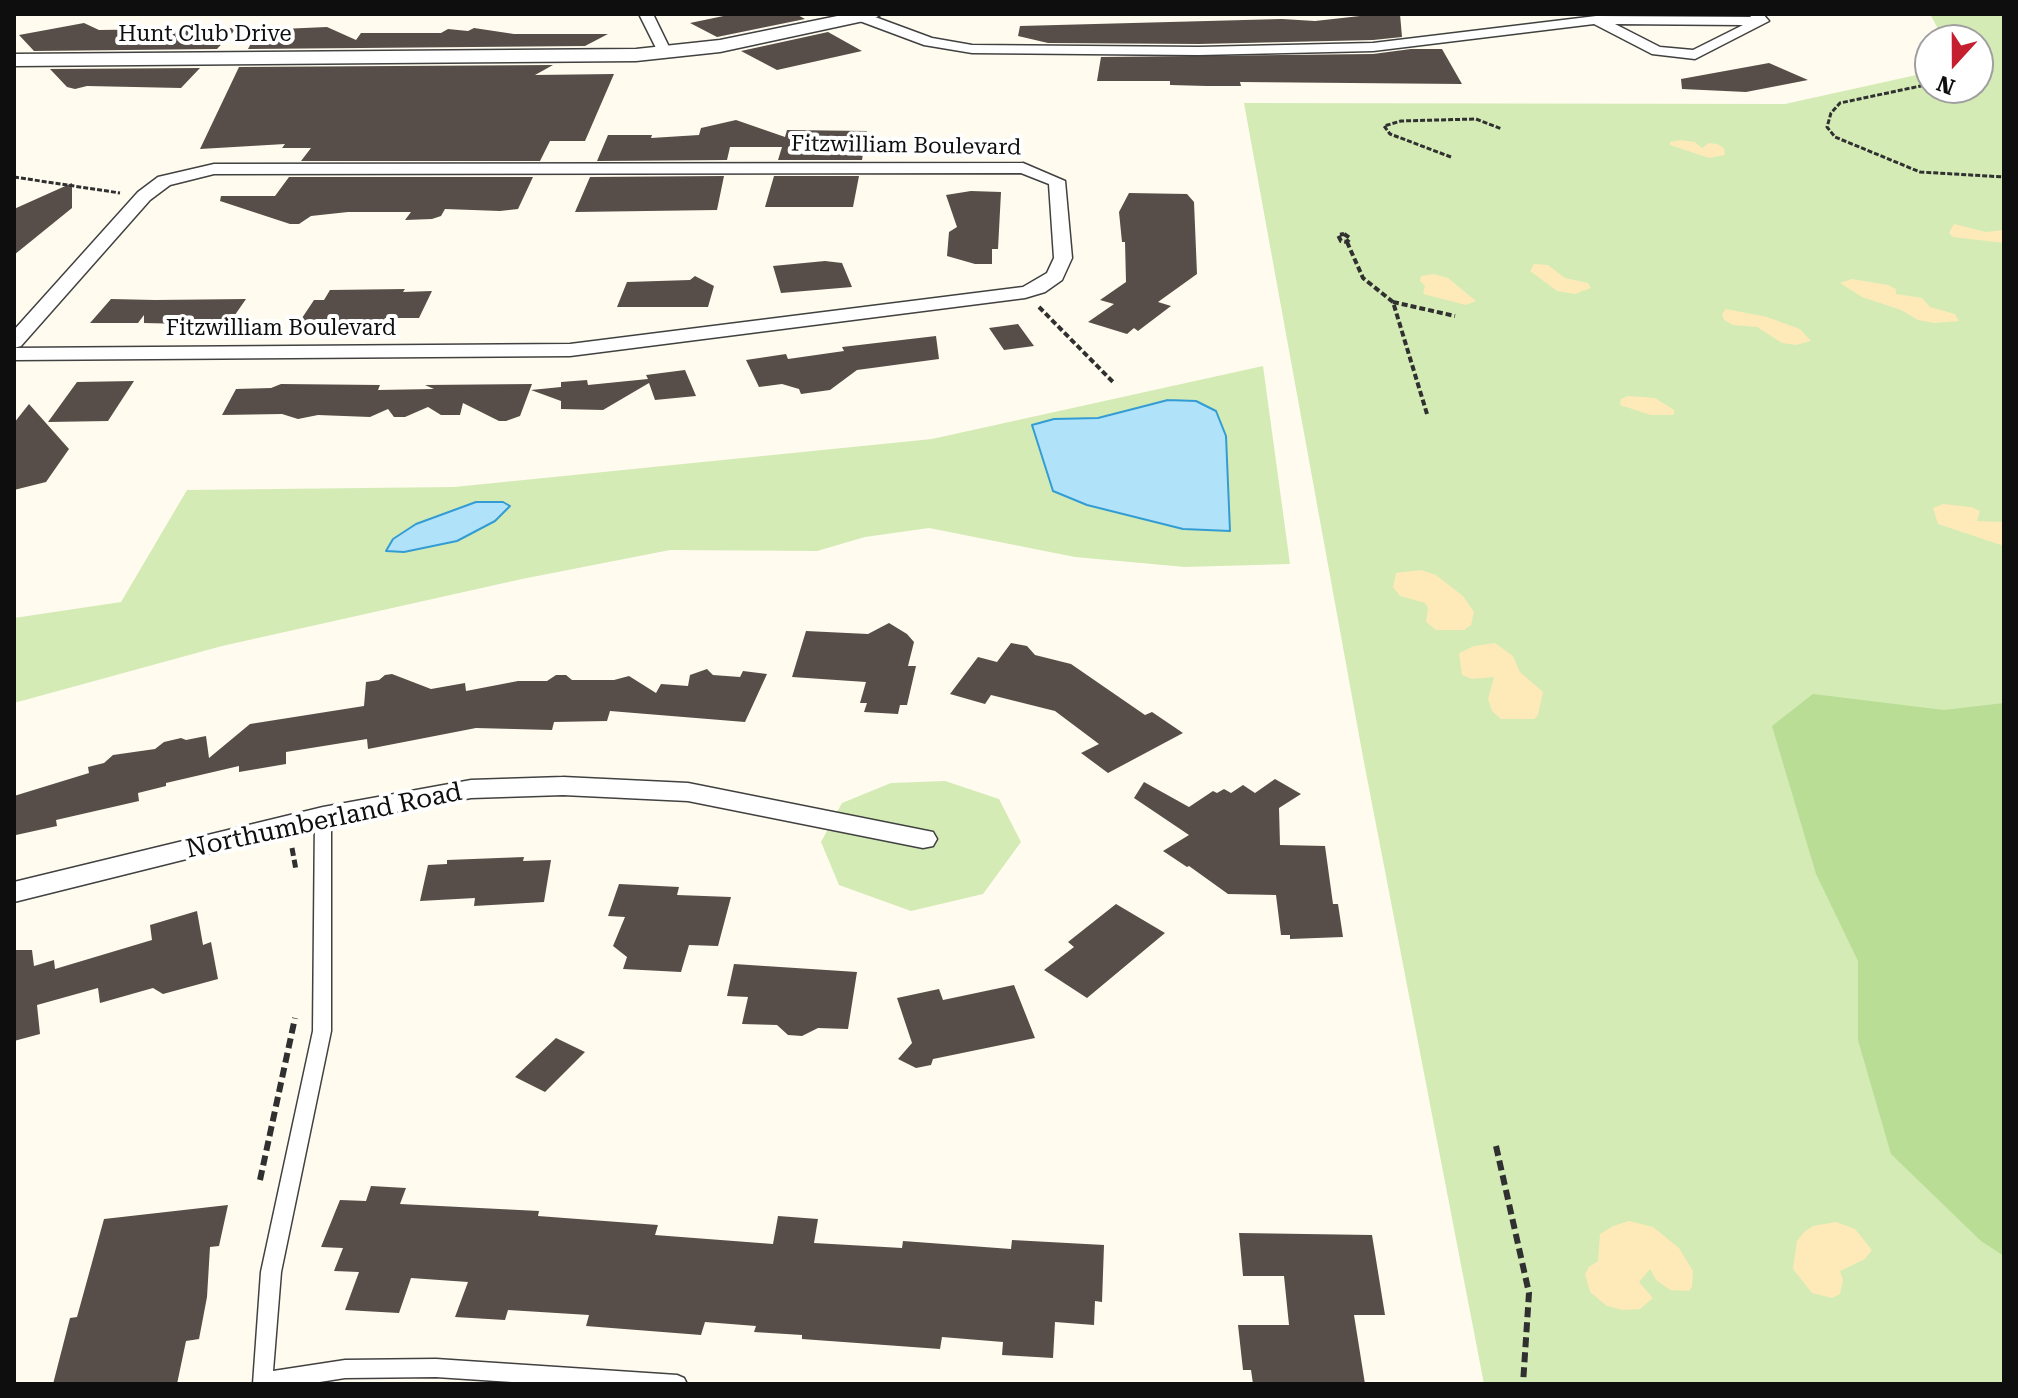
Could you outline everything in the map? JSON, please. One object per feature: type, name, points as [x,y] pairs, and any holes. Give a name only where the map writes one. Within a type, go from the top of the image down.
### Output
[{"type":"street","points":[[646,14],[665,53]]},
{"type":"street","points":[[868,15],[929,42],[972,49],[1183,51],[1373,47],[1596,20],[1759,18]]},
{"type":"street","name":"Hunt Club Drive","points":[[14,60],[665,53],[720,46],[868,15]]},
{"type":"street","points":[[1596,20],[1657,51],[1695,55],[1759,18]]},
{"type":"street","name":"Fitzwilliam Boulevard","points":[[14,342],[144,196],[164,181],[214,169],[1023,168],[1057,181],[1063,258],[1055,276],[1038,288],[1025,292],[570,350],[14,354]]},
{"type":"street","name":"Northumberland Road","points":[[14,892],[323,816],[471,789],[563,786],[688,792],[923,839]]},
{"type":"lane","points":[[323,816],[322,1031],[271,1272],[262,1383],[345,1369],[436,1368],[677,1384]]},
{"type":"path","points":[[1914,87],[1840,103],[1831,113],[1827,127],[1835,137],[1920,172],[2004,177]]},
{"type":"path","points":[[1451,157],[1390,134],[1384,126],[1401,121],[1476,119],[1502,129]]},
{"type":"path","points":[[14,177],[144,196]]},
{"type":"path","points":[[1347,242],[1363,278],[1378,293],[1393,302],[1455,316]]},
{"type":"path","points":[[1025,292],[1113,382]]},
{"type":"path","points":[[1393,302],[1427,414]]},
{"type":"path","points":[[291,847],[300,885]]},
{"type":"path","points":[[260,1180],[297,1012]]},
{"type":"path","points":[[1496,1146],[1529,1293],[1523,1384]]},
{"type":"green space","points":[[1930,14],[2004,14],[2004,1384],[1484,1384],[1363,757],[1244,103],[1785,104],[1914,76],[1914,104],[1994,104],[1994,24],[1935,24]]},
{"type":"green space","points":[[1263,366],[1290,564],[1185,567],[1075,557],[929,528],[865,537],[817,551],[670,550],[522,579],[222,646],[14,703],[14,618],[121,602],[187,490],[454,487],[932,439]]},
{"type":"green space","points":[[1813,694],[1944,710],[2004,703],[2004,1256],[1981,1241],[1891,1154],[1858,1040],[1858,961],[1816,874],[1772,726]]},
{"type":"green space","points":[[945,781],[999,799],[1021,842],[983,894],[911,911],[839,885],[821,842],[842,803],[891,783]]},
{"type":"sand","points":[[1670,142],[1695,142],[1702,148],[1709,143],[1717,144],[1724,148],[1725,155],[1709,158],[1670,145]]},
{"type":"sand","points":[[1954,224],[1986,232],[2004,230],[2004,243],[1953,237],[1949,233]]},
{"type":"sand","points":[[1534,264],[1548,265],[1565,278],[1588,283],[1591,288],[1575,294],[1557,291],[1530,271]]},
{"type":"sand","points":[[1434,274],[1448,278],[1476,301],[1466,305],[1423,294],[1425,286],[1420,281],[1421,276]]},
{"type":"sand","points":[[1852,279],[1888,285],[1896,289],[1896,294],[1922,298],[1930,307],[1955,314],[1959,321],[1934,323],[1918,320],[1901,310],[1862,297],[1840,283]]},
{"type":"sand","points":[[1726,309],[1767,317],[1800,329],[1811,341],[1796,345],[1782,343],[1757,327],[1733,325],[1724,320],[1722,314]]},
{"type":"sand","points":[[1628,396],[1655,398],[1674,410],[1674,415],[1651,415],[1620,405],[1621,399]]},
{"type":"sand","points":[[1943,504],[1980,511],[1977,521],[2004,522],[2004,546],[1938,524],[1933,508]]},
{"type":"sand","points":[[1421,570],[1436,575],[1463,596],[1474,612],[1471,625],[1464,630],[1436,630],[1426,622],[1428,608],[1425,603],[1400,596],[1393,587],[1396,573]]},
{"type":"sand","points":[[1495,643],[1513,656],[1520,672],[1543,692],[1538,715],[1534,719],[1501,719],[1492,711],[1488,699],[1494,677],[1472,679],[1462,675],[1459,653],[1474,646]]},
{"type":"sand","points":[[1629,1221],[1653,1227],[1679,1248],[1693,1271],[1689,1291],[1670,1290],[1656,1280],[1650,1269],[1639,1282],[1653,1298],[1640,1309],[1623,1310],[1607,1306],[1590,1292],[1585,1274],[1598,1261],[1600,1234]]},
{"type":"sand","points":[[1836,1222],[1855,1229],[1872,1250],[1865,1259],[1840,1271],[1843,1280],[1840,1294],[1832,1298],[1812,1293],[1793,1269],[1797,1241],[1804,1232],[1813,1226]]},
{"type":"water","points":[[1168,400],[1196,401],[1216,411],[1226,436],[1230,531],[1183,529],[1087,505],[1053,491],[1032,425],[1054,419],[1098,418]]},
{"type":"water","points":[[476,502],[503,502],[510,506],[495,521],[457,541],[404,552],[386,551],[393,539],[416,524]]},
{"type":"building","points":[[733,14],[796,14],[805,19],[717,37],[690,23]]},
{"type":"building","points":[[1400,14],[1402,37],[1199,44],[1048,43],[1018,36],[1020,26],[1282,19],[1315,21]]},
{"type":"building","points":[[84,23],[99,30],[237,28],[217,49],[34,51],[19,35]]},
{"type":"building","points":[[327,27],[356,40],[361,33],[441,33],[448,29],[468,31],[474,28],[514,34],[608,34],[585,46],[248,49],[258,30]]},
{"type":"building","points":[[828,32],[862,51],[777,70],[741,51]]},
{"type":"building","points":[[1442,49],[1462,84],[1240,82],[1241,86],[1207,86],[1170,85],[1170,81],[1097,81],[1101,57],[1373,54]]},
{"type":"building","points":[[1769,63],[1808,80],[1746,92],[1682,89],[1681,79]]},
{"type":"building","points":[[553,65],[535,75],[614,74],[585,141],[550,141],[540,161],[301,161],[311,148],[282,148],[285,144],[200,149],[239,67]]},
{"type":"building","points":[[200,68],[181,88],[87,86],[75,89],[67,87],[50,69]]},
{"type":"building","points":[[736,120],[785,137],[787,130],[867,131],[862,160],[778,160],[782,147],[730,147],[727,160],[597,161],[608,135],[652,135],[651,138],[699,135],[701,128]]},
{"type":"building","points":[[724,176],[717,210],[575,212],[590,177]]},
{"type":"building","points":[[774,176],[859,176],[853,207],[765,207]]},
{"type":"building","points":[[289,177],[533,177],[518,209],[445,209],[441,216],[432,219],[405,220],[411,212],[348,212],[311,216],[299,224],[290,224],[220,201],[221,196],[275,196]]},
{"type":"building","points":[[72,183],[72,208],[14,255],[14,209]]},
{"type":"building","points":[[971,191],[1001,192],[998,249],[992,249],[992,264],[975,264],[947,256],[949,232],[957,227],[946,195]]},
{"type":"building","points":[[1129,193],[1187,194],[1194,202],[1197,274],[1158,302],[1171,306],[1138,331],[1134,328],[1127,334],[1088,322],[1114,304],[1100,300],[1126,282],[1125,242],[1122,242],[1119,212]]},
{"type":"building","points":[[825,261],[842,263],[852,287],[781,293],[773,266]]},
{"type":"building","points":[[695,276],[714,286],[708,307],[617,307],[627,282],[690,280]]},
{"type":"building","points":[[405,289],[403,292],[432,291],[419,318],[385,318],[382,323],[298,324],[314,300],[324,300],[330,290]]},
{"type":"building","points":[[111,299],[246,299],[228,325],[144,323],[144,315],[138,323],[90,323]]},
{"type":"building","points":[[1018,324],[1034,346],[1004,350],[989,328]]},
{"type":"building","points":[[936,336],[939,359],[857,370],[830,390],[801,394],[799,389],[782,384],[759,387],[746,360],[786,354],[788,359],[844,351],[842,347]]},
{"type":"building","points":[[685,370],[696,396],[655,400],[649,383],[603,410],[561,409],[561,401],[531,390],[561,387],[561,382],[587,380],[588,385],[648,379],[646,375]]},
{"type":"building","points":[[134,381],[108,421],[48,422],[77,382]]},
{"type":"building","points":[[281,384],[380,385],[378,390],[434,389],[425,385],[532,384],[520,416],[506,421],[499,421],[463,403],[460,415],[441,415],[428,407],[405,417],[394,417],[388,409],[370,417],[318,415],[298,419],[282,414],[222,415],[236,389],[271,388]]},
{"type":"building","points":[[29,404],[69,449],[46,482],[14,490],[14,423]]},
{"type":"building","points":[[889,623],[914,642],[908,666],[916,666],[907,705],[900,705],[898,714],[864,712],[867,703],[860,703],[866,682],[792,677],[806,631],[868,634]]},
{"type":"building","points":[[1011,643],[1027,646],[1035,655],[1071,664],[1145,715],[1152,712],[1183,733],[1108,773],[1081,753],[1099,744],[1055,711],[991,695],[985,704],[950,694],[978,657],[997,662]]},
{"type":"building","points":[[707,669],[713,675],[740,677],[743,671],[767,674],[745,722],[610,711],[607,721],[554,722],[552,730],[476,728],[368,749],[367,739],[286,752],[286,764],[239,772],[239,766],[166,783],[166,786],[138,793],[139,801],[56,820],[57,826],[16,835],[14,832],[14,796],[89,773],[88,767],[104,763],[113,755],[155,749],[164,742],[181,738],[206,736],[209,758],[250,724],[364,706],[366,682],[379,680],[385,675],[392,674],[431,689],[465,683],[466,691],[518,681],[547,681],[556,675],[566,675],[572,680],[614,680],[629,676],[656,693],[661,684],[688,686],[690,675]]},
{"type":"building","points":[[1275,779],[1301,794],[1279,808],[1280,845],[1325,846],[1333,904],[1338,904],[1343,937],[1290,939],[1290,935],[1281,935],[1276,895],[1228,894],[1163,851],[1189,835],[1134,798],[1144,782],[1189,807],[1213,791],[1217,793],[1224,789],[1231,793],[1243,785],[1255,793]]},
{"type":"building","points":[[524,857],[523,861],[551,860],[544,902],[474,906],[475,898],[420,901],[428,865],[447,864],[447,860]]},
{"type":"building","points":[[619,884],[679,887],[677,895],[731,897],[718,946],[689,945],[681,972],[623,969],[627,957],[613,946],[625,917],[608,916]]},
{"type":"building","points":[[1116,904],[1165,933],[1087,998],[1044,970],[1074,947],[1068,942]]},
{"type":"building","points":[[197,911],[203,945],[211,942],[218,979],[163,994],[153,988],[100,1003],[98,988],[37,1005],[40,1034],[14,1041],[14,950],[32,950],[34,966],[54,960],[55,969],[152,940],[150,925]]},
{"type":"building","points":[[734,964],[857,972],[848,1029],[818,1028],[802,1036],[788,1035],[777,1025],[742,1024],[748,997],[727,996]]},
{"type":"building","points":[[1014,985],[1035,1038],[933,1059],[931,1065],[916,1068],[898,1059],[912,1043],[897,998],[939,989],[943,1000]]},
{"type":"building","points":[[556,1038],[585,1052],[545,1092],[515,1077]]},
{"type":"building","points":[[371,1186],[406,1188],[400,1204],[539,1211],[538,1216],[658,1225],[655,1235],[773,1244],[778,1216],[818,1219],[814,1243],[902,1248],[903,1241],[1011,1249],[1012,1240],[1104,1245],[1102,1302],[1095,1301],[1094,1325],[1055,1322],[1053,1358],[1002,1355],[1003,1342],[942,1337],[940,1349],[802,1339],[802,1335],[754,1332],[756,1326],[705,1322],[701,1335],[586,1326],[589,1315],[508,1310],[505,1320],[455,1317],[468,1282],[411,1278],[399,1313],[345,1310],[359,1272],[334,1271],[343,1248],[321,1247],[340,1200],[366,1201]]},
{"type":"building","points":[[228,1205],[219,1246],[210,1247],[207,1297],[199,1339],[186,1341],[177,1384],[53,1384],[70,1318],[77,1317],[104,1219]]},
{"type":"building","points":[[1239,1233],[1372,1235],[1385,1315],[1354,1315],[1365,1384],[1253,1384],[1251,1370],[1243,1370],[1238,1325],[1289,1325],[1284,1276],[1243,1276]]}]
